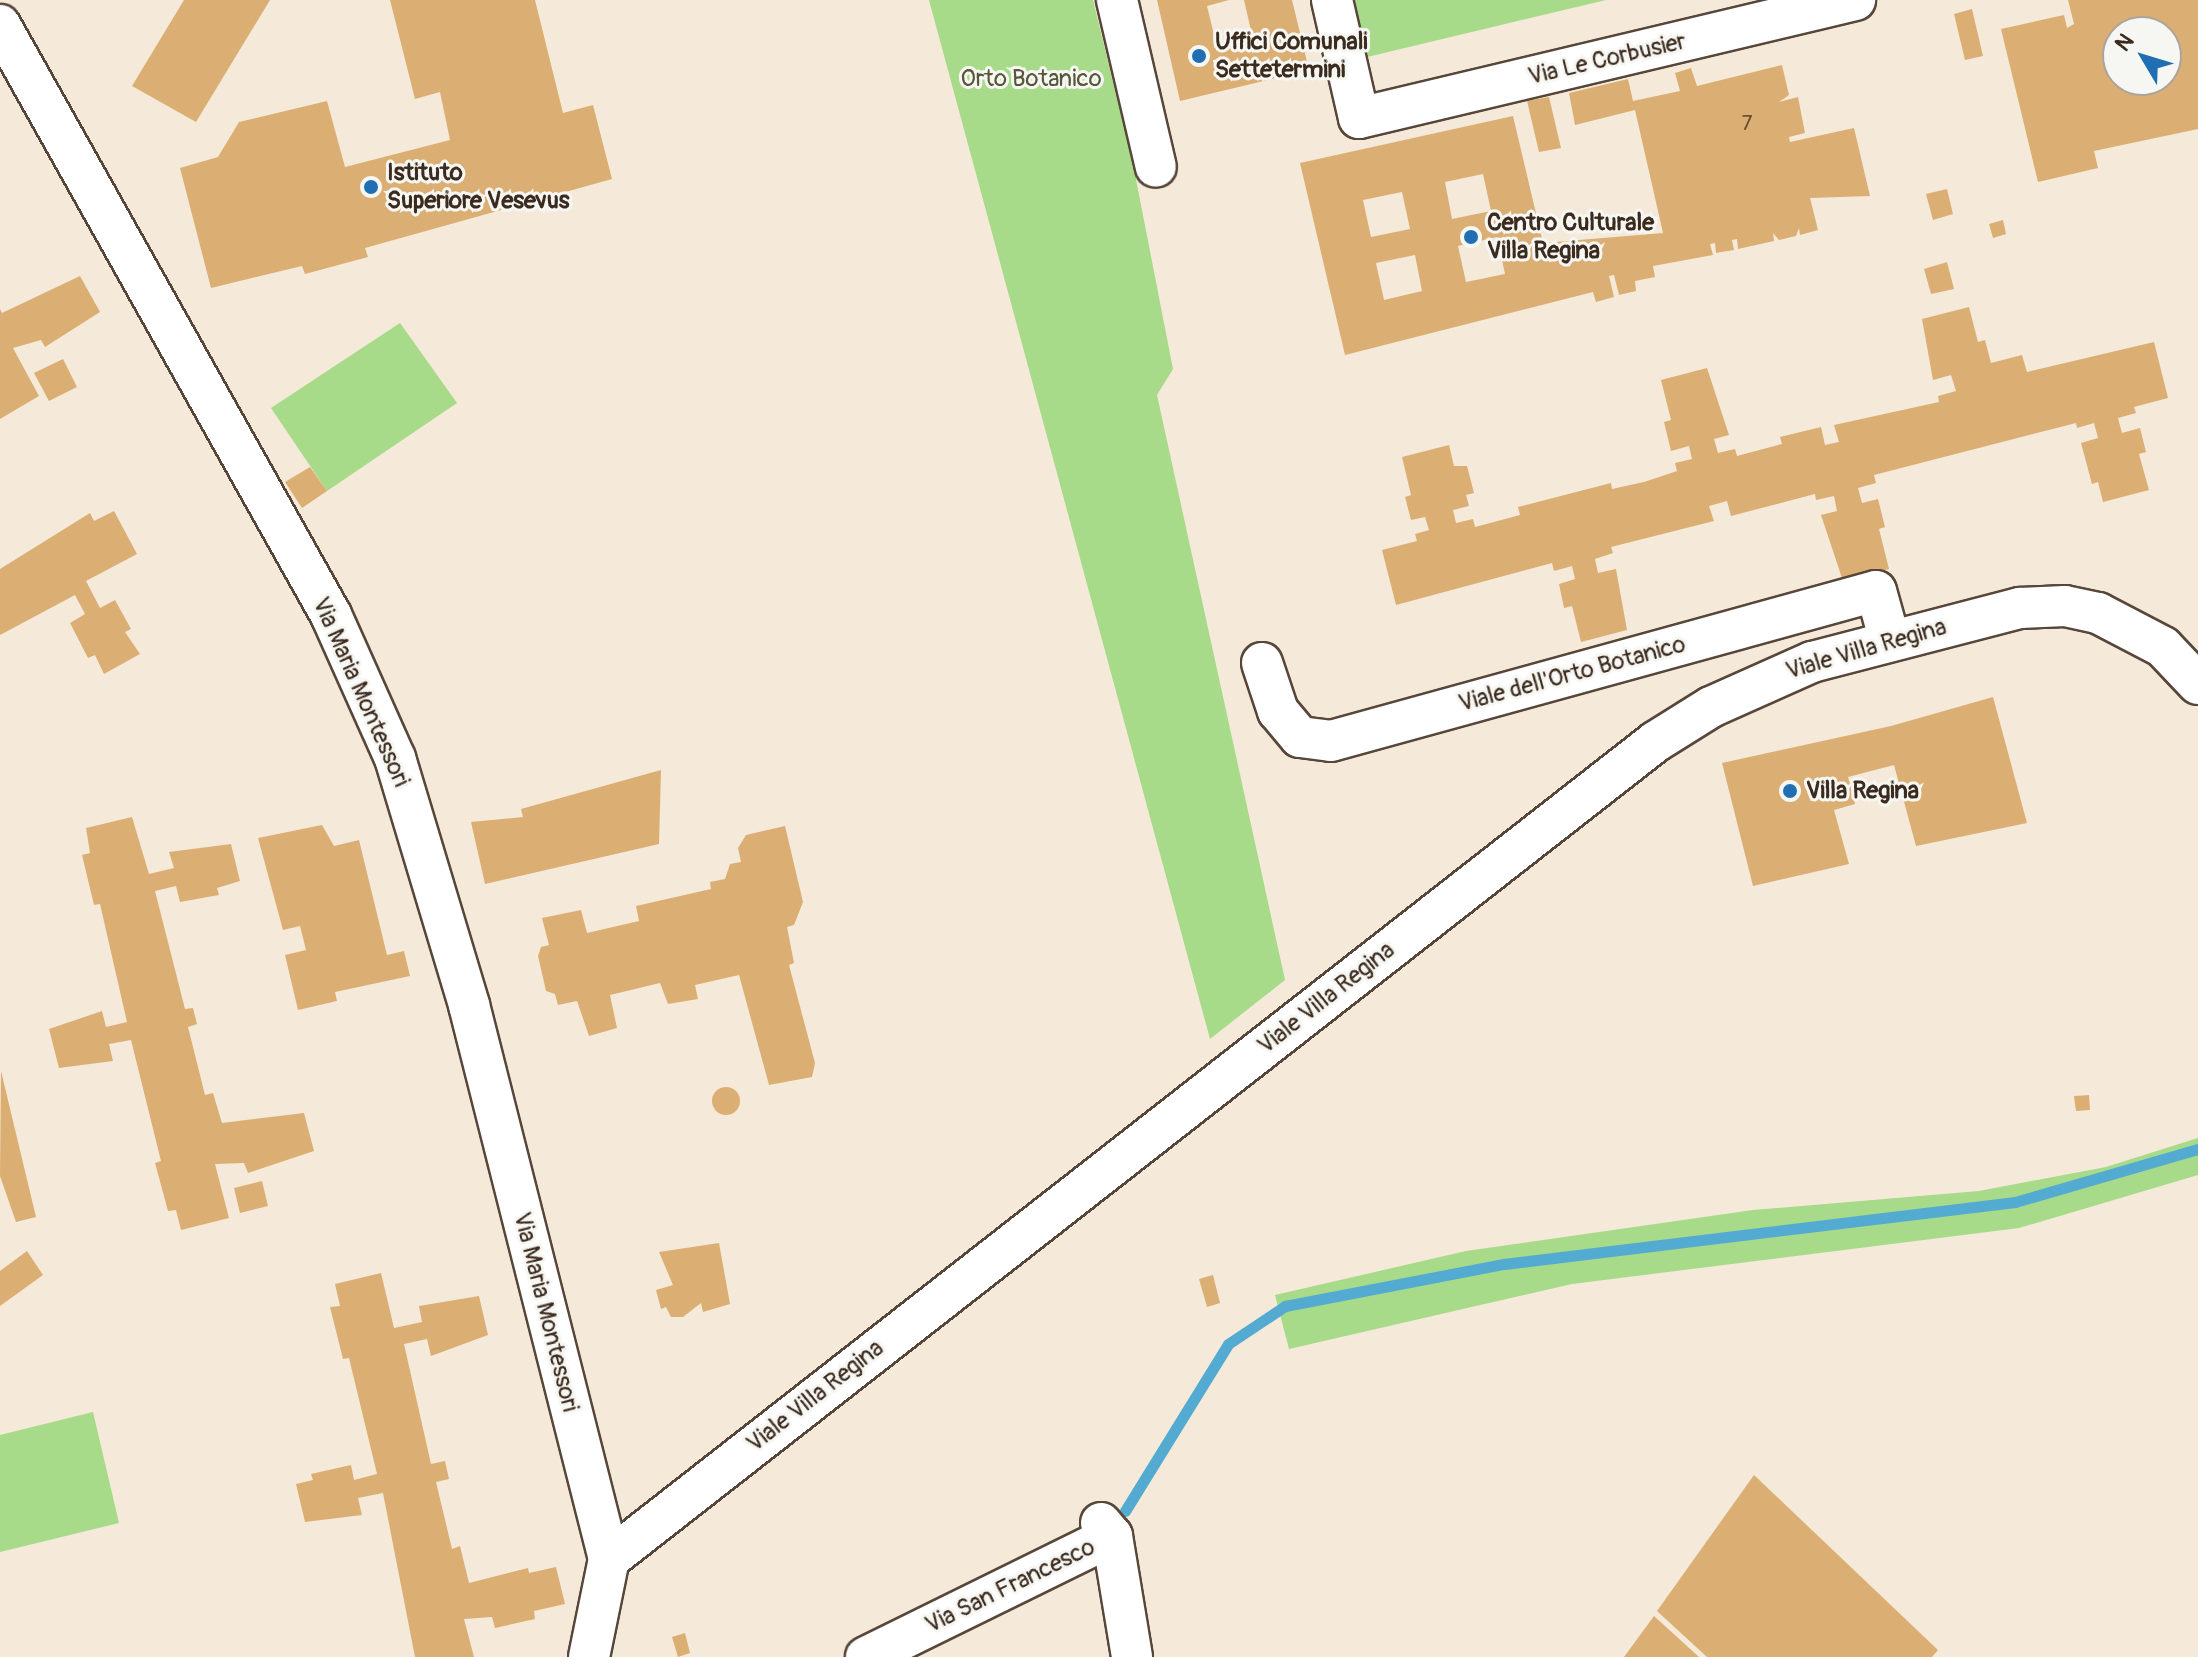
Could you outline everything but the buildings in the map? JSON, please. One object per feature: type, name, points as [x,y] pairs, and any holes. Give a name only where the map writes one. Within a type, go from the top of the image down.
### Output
[{"type":"street","points":[[1117,0],[1156,167]]},
{"type":"street","name":"Via Le Corbusier","points":[[1332,0],[1359,118],[1855,0]]},
{"type":"street","name":"Via Maria Montessori","points":[[0,25],[331,615],[395,758],[469,1005],[609,1559]]},
{"type":"street","name":"Viale dell'Orto Botanico","points":[[1262,663],[1278,711],[1300,737],[1331,741],[1876,591],[1890,641]]},
{"type":"street","name":"Viale Villa Regina","points":[[609,1559],[1655,742],[1763,680],[1890,641],[2020,608],[2065,606],[2098,613],[2131,628],[2163,647],[2198,684]]},
{"type":"street","name":"Via San Francesco","points":[[866,1657],[1106,1530],[1132,1657]]},
{"type":"street","points":[[589,1657],[609,1559]]},
{"type":"green space","name":"Orto Botanico","points":[[929,0],[1093,0],[1133,164],[1173,369],[1157,395],[1285,980],[1210,1039]]},
{"type":"green space","points":[[1351,0],[1606,0],[1363,58]]},
{"type":"green space","points":[[400,323],[457,403],[327,491],[271,408]]},
{"type":"green space","points":[[2198,1138],[2198,1175],[2019,1228],[1572,1284],[1289,1349],[1275,1295],[1466,1251],[1753,1210],[1979,1191],[2106,1167]]},
{"type":"green space","points":[[93,1412],[119,1523],[0,1552],[0,1435]]},
{"type":"waterway","points":[[1125,1511],[1228,1344],[1285,1306],[1504,1264],[2015,1202],[2198,1149]]},
{"type":"place","name":"Uffici Comunali Settetermini","points":[[1199,56]]},
{"type":"place","name":"Istituto Superiore Vesevus","points":[[371,187]]},
{"type":"place","name":"Centro Culturale Villa Regina","points":[[1471,237]]},
{"type":"place","name":"Villa Regina","points":[[1790,791]]}]
